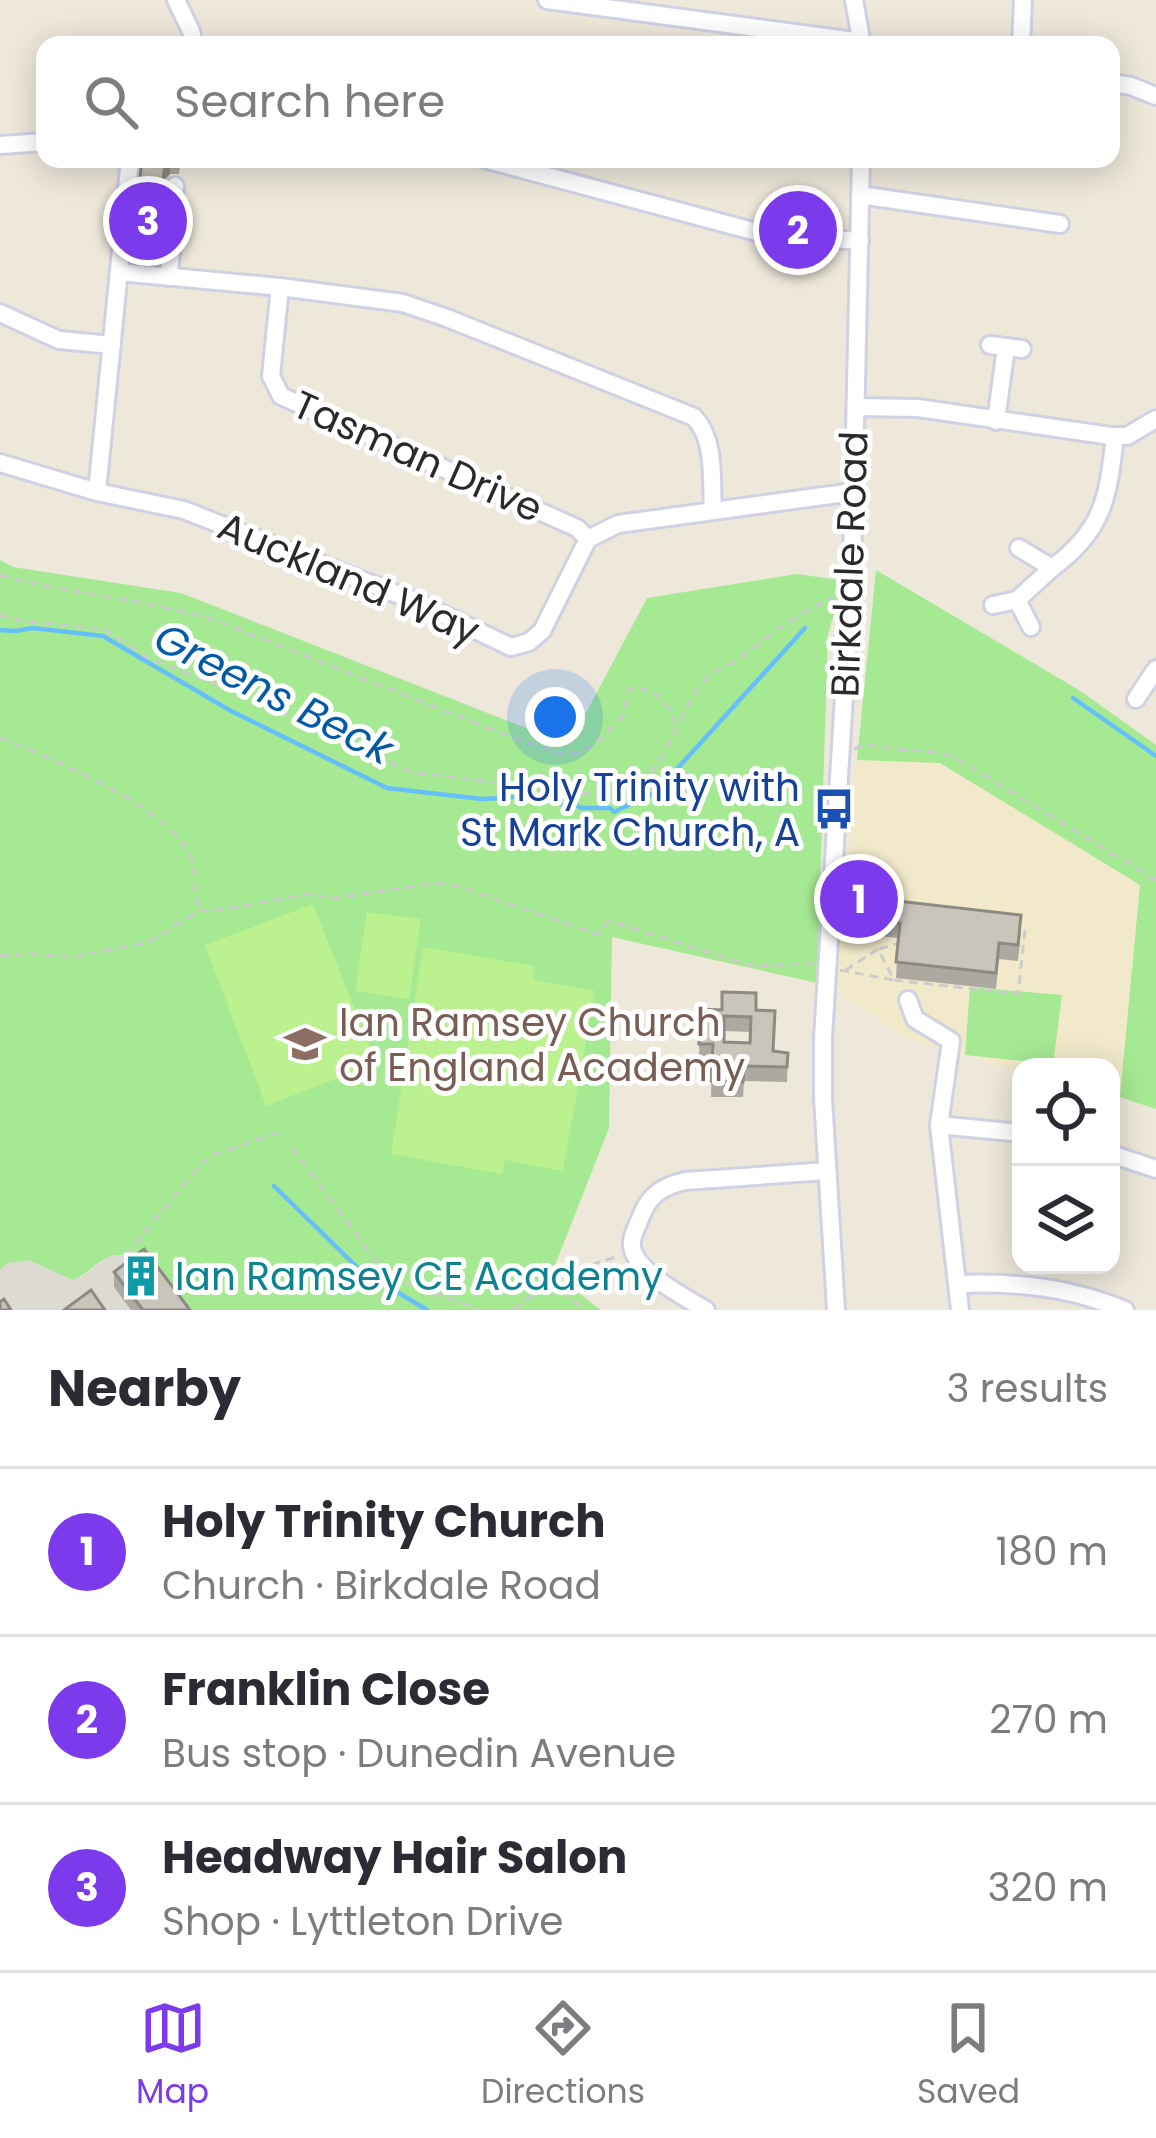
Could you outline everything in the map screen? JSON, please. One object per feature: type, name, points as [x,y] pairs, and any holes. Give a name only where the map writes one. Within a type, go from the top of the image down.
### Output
[{"type":"street","points":[[176,0],[190,36]]},
{"type":"street","points":[[547,0],[805,36]]},
{"type":"street","points":[[854,0],[861,36]]},
{"type":"street","points":[[1021,36],[1023,0]]},
{"type":"street","points":[[1120,84],[1156,96]]},
{"type":"street","points":[[0,145],[36,143]]},
{"type":"street","points":[[97,492],[129,168]]},
{"type":"street","points":[[518,168],[764,234],[860,242]]},
{"type":"street","name":"Birkdale Road","points":[[836,1310],[823,1038],[831,969],[853,566],[861,168]]},
{"type":"street","points":[[169,277],[175,186]]},
{"type":"street","points":[[860,195],[1060,224]]},
{"type":"street","points":[[119,272],[403,303],[694,417],[708,440],[713,510]]},
{"type":"street","name":"Tasman Drive","points":[[280,287],[271,376],[280,396],[577,528],[588,539]]},
{"type":"street","points":[[0,313],[59,340],[112,345]]},
{"type":"street","points":[[996,421],[1006,347]]},
{"type":"street","points":[[856,407],[918,408],[1115,436],[1140,430],[1156,419]]},
{"type":"street","points":[[993,605],[1017,600],[1075,551],[1096,520],[1110,482],[1115,436]]},
{"type":"street","name":"Auckland Way","points":[[0,463],[97,492],[184,510],[417,602],[511,647],[529,642],[542,631],[588,539]]},
{"type":"street","points":[[588,539],[618,524],[854,492]]},
{"type":"street","points":[[1019,548],[1052,568]]},
{"type":"street","points":[[1017,600],[1031,627]]},
{"type":"street","points":[[1136,699],[1156,669]]},
{"type":"street","points":[[908,1000],[915,1019],[949,1038],[940,1125],[960,1310]]},
{"type":"street","points":[[940,1125],[1012,1132]]},
{"type":"street","points":[[1120,1157],[1156,1169]]},
{"type":"street","points":[[714,1308],[644,1269],[633,1253],[632,1240],[655,1193],[685,1181],[827,1171]]},
{"type":"street","points":[[959,1283],[1047,1286],[1125,1310]]},
{"type":"path","points":[[0,575],[167,606],[215,620],[560,753],[578,754],[594,746],[623,716],[630,688],[656,692],[676,725]]},
{"type":"path","points":[[0,615],[106,630],[146,657],[236,692],[411,772],[589,794],[645,778],[708,676],[779,626],[839,597]]},
{"type":"path","points":[[0,738],[104,783],[176,836],[190,855],[199,911]]},
{"type":"path","points":[[851,751],[867,744],[954,757],[1156,880]]},
{"type":"path","points":[[635,782],[638,795],[648,804]]},
{"type":"path","points":[[0,956],[72,956],[148,942],[199,911],[314,892],[328,899],[437,883],[597,934],[609,921],[753,966],[831,969],[1018,994],[1025,930],[1005,928]]},
{"type":"path","points":[[831,969],[900,943]]},
{"type":"path","points":[[878,949],[894,980]]},
{"type":"path","points":[[125,1256],[212,1155],[278,1133]]},
{"type":"path","points":[[292,1148],[388,1276],[480,1310]]},
{"type":"path","points":[[514,1310],[558,1275],[633,1253]]},
{"type":"path","points":[[548,1282],[586,1310]]},
{"type":"shaded area","points":[[857,760],[940,763],[1141,885],[1120,1097],[1120,1058],[1012,1058],[1012,1068],[905,1038],[836,986]]},
{"type":"shaded area","points":[[115,1255],[145,1257],[157,1263],[115,1287],[131,1310],[0,1310],[0,1270],[8,1263],[28,1260],[73,1280]]},
{"type":"green space","points":[[0,560],[13,567],[181,593],[531,730],[586,713],[647,598],[797,574],[840,580],[828,634],[817,983],[612,937],[609,1128],[552,1273],[601,1310],[186,1310],[156,1263],[138,1257],[113,1256],[73,1280],[27,1263],[0,1270]]},
{"type":"green space","points":[[876,570],[1079,690],[1156,745],[1156,1109],[1120,1097],[1140,885],[940,763],[857,760]]},
{"type":"green space","points":[[313,904],[376,1063],[266,1106],[205,945]]},
{"type":"green space","points":[[367,912],[421,919],[409,999],[355,991]]},
{"type":"green space","points":[[423,947],[534,966],[533,980],[595,991],[563,1171],[505,1160],[502,1174],[391,1154]]},
{"type":"green space","points":[[970,987],[1062,995],[1054,1058],[965,1055]]},
{"type":"building","points":[[141,168],[166,168],[159,218],[136,215]]},
{"type":"building","points":[[846,865],[874,869],[871,898],[1021,915],[1018,945],[999,943],[996,973],[896,962],[900,923],[842,916]]},
{"type":"building","points":[[722,992],[756,993],[756,1010],[775,1011],[773,1051],[788,1053],[787,1067],[744,1066],[743,1082],[711,1081],[713,1044],[699,1044],[700,1009],[722,1010]],"holes":[[[724,1016],[751,1017],[750,1043],[724,1042]]]},
{"type":"building","points":[[144,1249],[190,1310],[143,1310],[114,1272]]},
{"type":"building","points":[[91,1290],[105,1310],[64,1310]]},
{"type":"waterway","name":"Greens Beck","points":[[0,630],[33,628],[103,636],[231,711],[387,788],[482,799],[537,796],[568,807],[572,803],[614,812],[656,792],[805,628]]},
{"type":"waterway","name":"Greens Beck","points":[[1073,698],[1156,756]]},
{"type":"waterway","points":[[274,1186],[359,1269],[427,1310]]},
{"type":"place","name":"Headway Hair Salon","points":[[148,221]]},
{"type":"place","name":"Franklin Close","points":[[798,230]]},
{"type":"place","name":"Holy Trinity with St Mark Church, A","points":[[834,809]]},
{"type":"place","name":"Holy Trinity Church","points":[[859,899]]},
{"type":"place","name":"Ian Ramsey Church of England Academy","points":[[305,1044]]},
{"type":"place","name":"Ian Ramsey CE Academy","points":[[141,1276]]}]
